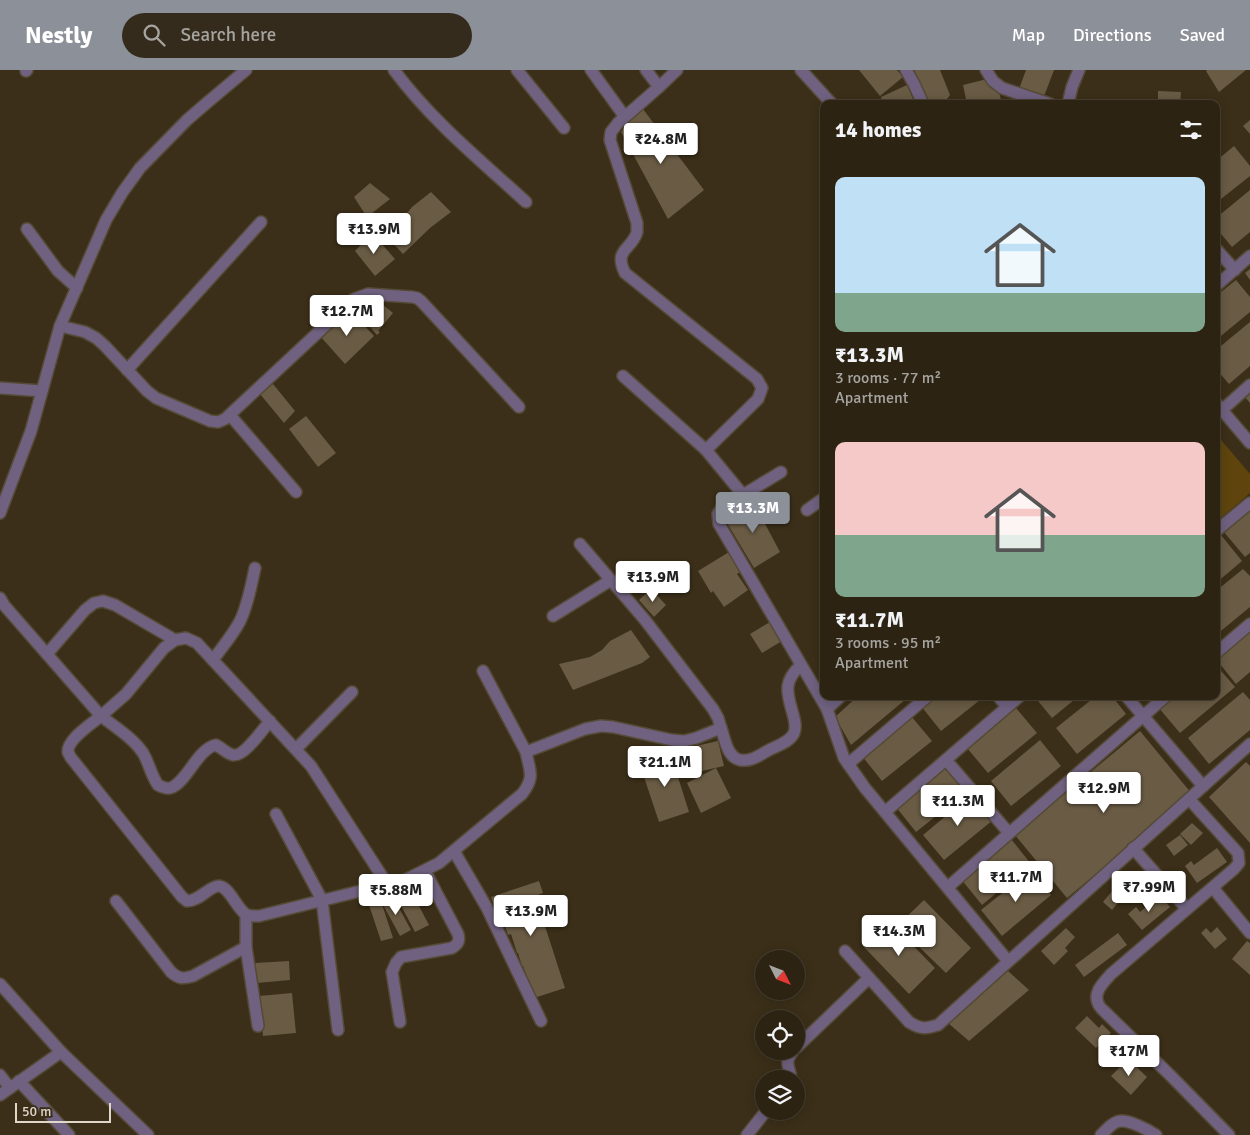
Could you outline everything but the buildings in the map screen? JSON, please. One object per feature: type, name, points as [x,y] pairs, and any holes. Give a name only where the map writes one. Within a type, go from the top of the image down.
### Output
[{"type":"street","points":[[0,513],[31,430],[60,326],[106,220],[140,168],[187,120],[246,70]]},
{"type":"street","points":[[394,70],[427,110],[526,202]]},
{"type":"street","points":[[517,70],[564,128]]},
{"type":"street","points":[[591,70],[625,117]]},
{"type":"street","points":[[646,70],[659,87]]},
{"type":"street","points":[[677,70],[618,123],[611,132],[610,140],[637,223],[636,233],[622,254],[621,264],[625,274],[756,379],[762,388],[758,399],[706,450]]},
{"type":"street","points":[[801,70],[828,100]]},
{"type":"street","points":[[906,70],[921,100]]},
{"type":"street","points":[[986,70],[993,81],[1002,88],[1038,100]]},
{"type":"street","points":[[1069,100],[1079,70]]},
{"type":"street","points":[[127,370],[261,222]]},
{"type":"street","points":[[27,229],[58,271],[77,288]]},
{"type":"street","points":[[1220,253],[1235,270]]},
{"type":"street","points":[[1220,283],[1250,256]]},
{"type":"street","points":[[60,326],[85,332],[96,338],[156,398],[210,421],[218,422],[225,419],[354,299],[368,294],[412,297],[421,301],[519,407]]},
{"type":"street","points":[[623,376],[706,450],[743,495]]},
{"type":"street","points":[[1220,406],[1250,385]]},
{"type":"street","points":[[0,388],[42,391]]},
{"type":"street","points":[[1220,408],[1250,443]]},
{"type":"street","points":[[230,414],[296,492]]},
{"type":"street","points":[[781,472],[722,507],[718,514],[719,524],[820,697]]},
{"type":"street","points":[[807,510],[820,501]]},
{"type":"street","points":[[1220,528],[1250,503]]},
{"type":"street","points":[[580,544],[650,626],[713,709],[728,748],[733,756],[740,760],[751,760],[788,741],[794,733],[795,724],[787,689],[788,681],[793,672],[801,665]]},
{"type":"street","points":[[213,660],[240,620],[255,568]]},
{"type":"street","points":[[553,616],[611,580]]},
{"type":"street","points":[[0,598],[4,605],[101,716],[137,745],[144,754],[158,786],[170,788],[178,784],[211,746],[216,745],[230,754],[236,755],[243,752],[270,721]]},
{"type":"street","points":[[47,654],[85,610],[94,603],[103,601],[115,605],[175,640]]},
{"type":"street","points":[[1220,650],[1250,624]]},
{"type":"street","points":[[387,884],[311,766],[197,643],[186,638],[175,640],[164,648],[126,694],[70,744],[68,752],[72,759],[186,901],[198,899],[220,886],[224,888],[246,915],[259,916],[405,880],[425,871],[439,863],[522,794],[529,784],[531,776],[526,752],[483,671]]},
{"type":"street","points":[[296,749],[352,692]]},
{"type":"street","points":[[822,700],[848,764],[885,812],[1008,961]]},
{"type":"street","points":[[827,709],[837,700]]},
{"type":"street","points":[[848,764],[923,700]]},
{"type":"street","points":[[1001,700],[1007,707]]},
{"type":"street","points":[[885,812],[1015,700]]},
{"type":"street","points":[[1129,700],[1204,786]]},
{"type":"street","points":[[948,887],[1161,700]]},
{"type":"street","points":[[526,752],[585,729],[601,726],[684,741],[721,728]]},
{"type":"street","points":[[845,951],[909,1022],[918,1027],[928,1028],[938,1025],[1250,744]]},
{"type":"street","points":[[946,760],[1009,833]]},
{"type":"street","points":[[1189,799],[1238,853],[1239,863],[1213,888],[1112,974],[1101,985],[1097,996],[1098,1004],[1106,1013],[1229,1135]]},
{"type":"street","points":[[276,814],[322,900],[338,1030]]},
{"type":"street","points":[[1133,848],[1187,909]]},
{"type":"street","points":[[454,850],[488,908],[541,1021]]},
{"type":"street","points":[[400,1022],[392,972],[396,963],[401,957],[452,948],[459,940],[458,934],[425,871]]},
{"type":"street","points":[[1213,888],[1250,933]]},
{"type":"street","points":[[116,901],[170,972],[178,978],[184,979],[192,976],[246,947]]},
{"type":"street","points":[[246,915],[246,947],[258,1026]]},
{"type":"street","points":[[805,1039],[870,978]]},
{"type":"street","points":[[0,984],[61,1052],[148,1135]]},
{"type":"street","points":[[0,1095],[61,1052]]},
{"type":"street","points":[[0,1075],[15,1085],[69,1135]]},
{"type":"street","points":[[747,1135],[759,1120]]},
{"type":"street","points":[[1101,1135],[1111,1125],[1120,1120],[1127,1120],[1156,1135]]},
{"type":"shaded area","points":[[1220,439],[1250,474],[1250,493],[1220,519]]}]
